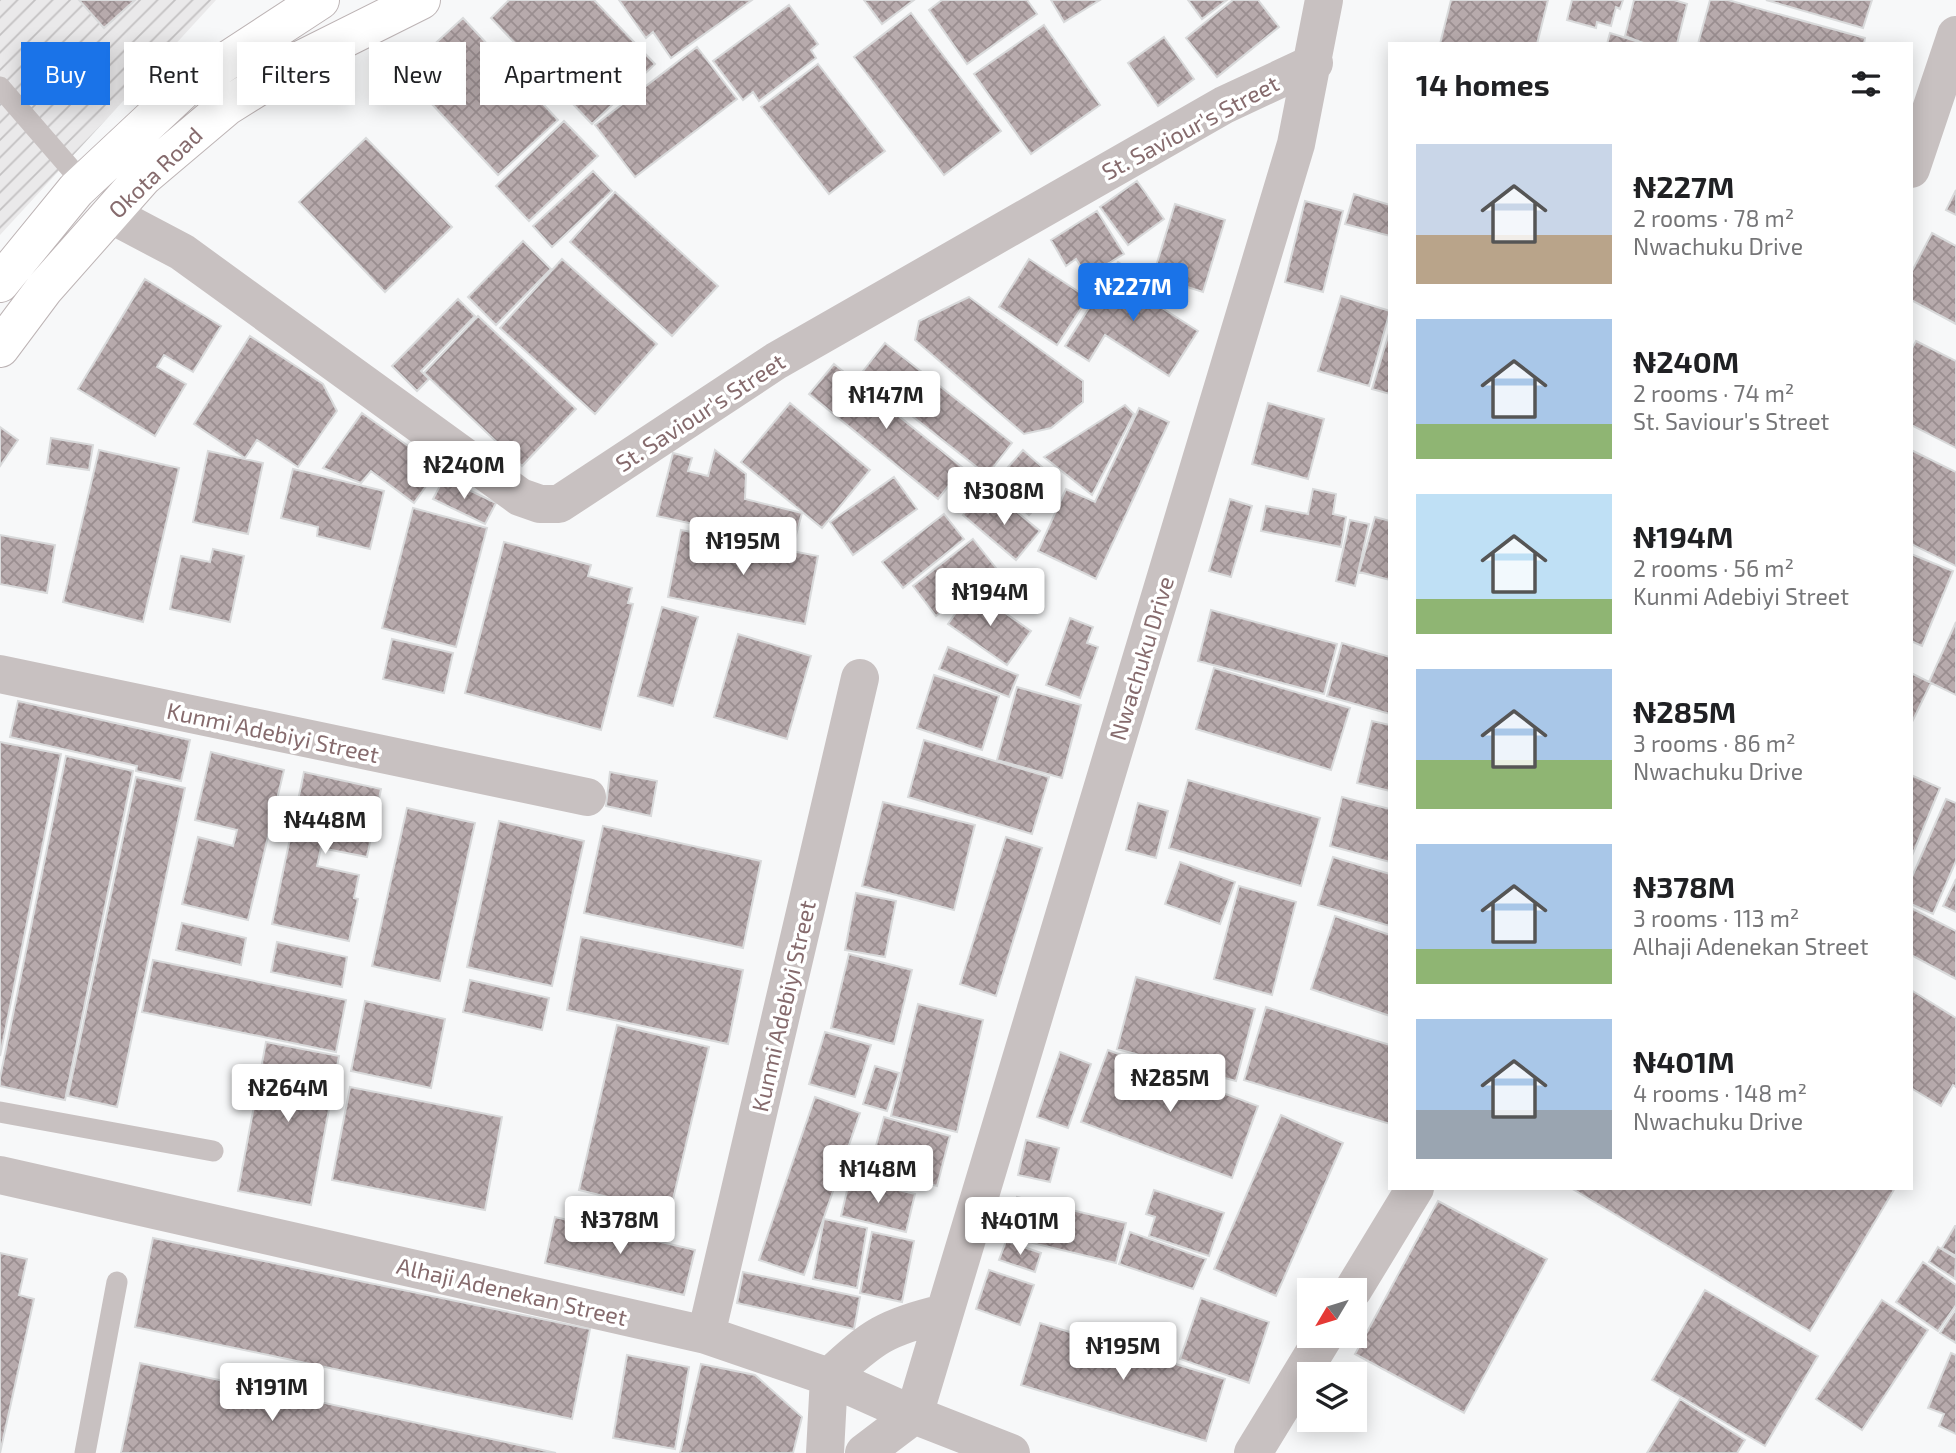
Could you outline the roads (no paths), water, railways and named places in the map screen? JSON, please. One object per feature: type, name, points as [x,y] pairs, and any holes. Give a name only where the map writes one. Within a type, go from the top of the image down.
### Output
[{"type":"main road","name":"Okota Road","points":[[0,283],[84,184],[184,89],[320,0]]},
{"type":"main road","name":"Okota Road","points":[[0,348],[44,289],[143,177],[227,106],[301,60],[421,0]]},
{"type":"street","name":"Nwachuku Drive","points":[[914,1415],[1292,158],[1314,63],[1324,0]]},
{"type":"street","points":[[1913,163],[1956,35]]},
{"type":"street","name":"St. Saviour's Street","points":[[110,214],[182,252],[520,497],[540,504],[559,503],[776,361],[1224,105],[1314,63]]},
{"type":"street","name":"Kunmi Adebiyi Street","points":[[0,674],[587,797]]},
{"type":"street","name":"Kunmi Adebiyi Street","points":[[706,1335],[860,678]]},
{"type":"street","name":"Alhaji Adenekan Street","points":[[0,1175],[706,1335],[829,1377],[914,1415],[1010,1453]]},
{"type":"street","points":[[1360,1278],[1414,1190]]},
{"type":"street","points":[[825,1453],[829,1377],[866,1342],[893,1326],[944,1313]]},
{"type":"street","points":[[1253,1453],[1317,1348]]},
{"type":"street","points":[[864,1453],[914,1415]]},
{"type":"lane","points":[[0,87],[84,184]]},
{"type":"lane","points":[[0,1112],[213,1152]]},
{"type":"lane","points":[[85,1453],[117,1282]]}]
